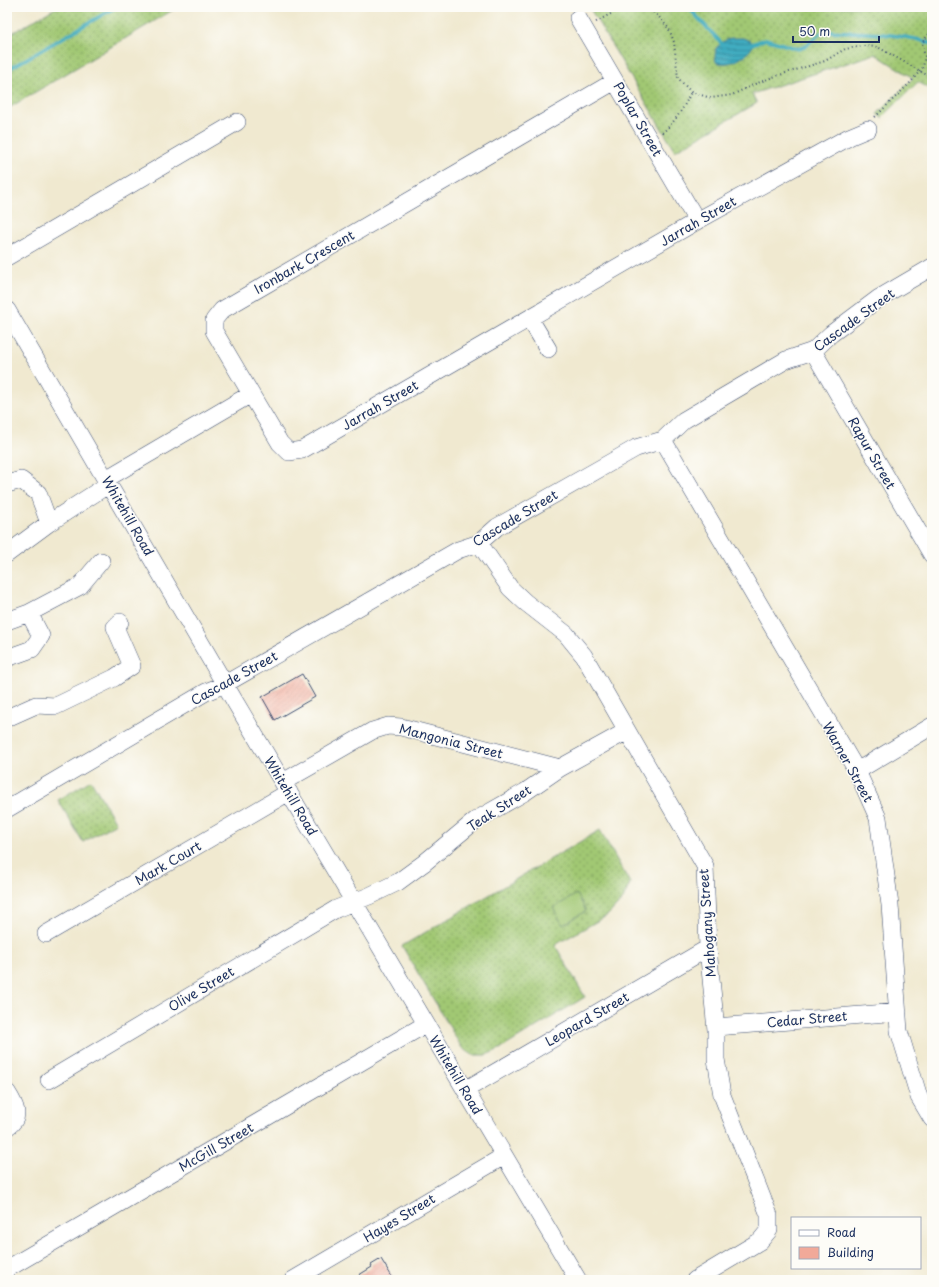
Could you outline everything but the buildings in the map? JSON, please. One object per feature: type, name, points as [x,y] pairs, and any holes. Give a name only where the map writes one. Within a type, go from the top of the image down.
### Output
[{"type":"street","name":"Poplar Street","points":[[581,23],[697,221]]},
{"type":"street","name":"Ironbark Crescent","points":[[251,394],[214,331],[214,320],[222,310],[615,82]]},
{"type":"street","points":[[7,257],[237,122]]},
{"type":"street","name":"Jarrah Street","points":[[251,394],[280,442],[289,452],[302,450],[697,221],[849,137],[868,129]]},
{"type":"street","name":"Cascade Street","points":[[7,809],[206,692],[225,684],[458,550],[479,543],[497,526],[636,448],[663,440],[684,420],[786,360],[813,351],[831,334],[879,298],[932,267]]},
{"type":"street","name":"Whitehill Road","points":[[7,310],[225,684],[578,1280]]},
{"type":"street","points":[[530,319],[548,349]]},
{"type":"street","name":"Rapur Street","points":[[813,351],[932,555]]},
{"type":"street","points":[[7,554],[107,481],[251,394]]},
{"type":"street","name":"Warner Street","points":[[663,440],[857,771],[878,818],[890,905],[899,1031],[919,1097],[932,1119]]},
{"type":"street","points":[[7,484],[21,480],[38,493],[49,523]]},
{"type":"street","name":"Mahogany Street","points":[[479,543],[510,588],[525,602],[566,634],[584,656],[705,866],[708,948],[716,1026],[716,1059],[722,1095],[769,1215],[769,1230],[760,1241],[695,1280]]},
{"type":"street","points":[[7,621],[29,612],[80,586],[102,561]]},
{"type":"street","points":[[7,658],[32,649],[41,636],[29,612]]},
{"type":"street","points":[[7,718],[36,705],[56,706],[114,678],[132,666],[115,627],[120,622]]},
{"type":"street","name":"Mangonia Street","points":[[286,787],[372,731],[388,726],[401,727],[560,768]]},
{"type":"street","points":[[857,771],[932,726]]},
{"type":"street","name":"Teak Street","points":[[354,902],[398,882],[424,863],[476,820],[525,792],[560,768],[627,731]]},
{"type":"street","name":"Mark Court","points":[[46,934],[286,787]]},
{"type":"street","name":"Olive Street","points":[[50,1080],[329,913],[354,902]]},
{"type":"street","name":"Leopard Street","points":[[466,1090],[708,948]]},
{"type":"street","name":"Cedar Street","points":[[716,1026],[898,1012]]},
{"type":"street","name":"McGill Street","points":[[7,1269],[426,1024]]},
{"type":"street","points":[[7,1092],[16,1109],[16,1116],[7,1127]]},
{"type":"street","name":"Hayes Street","points":[[293,1280],[504,1156]]},
{"type":"path","points":[[581,23],[616,11],[621,7]]},
{"type":"path","points":[[647,7],[659,17],[669,29],[674,42],[678,78],[691,92],[711,98],[732,95],[773,77],[825,61],[845,48],[863,46],[878,47],[919,72],[932,78]]},
{"type":"path","points":[[868,129],[875,117],[906,87],[923,67],[925,58],[922,43],[929,34],[932,33]]},
{"type":"path","points":[[650,141],[669,127],[675,120],[684,107],[691,92]]},
{"type":"green space","points":[[57,7],[178,7],[7,109],[7,36]]},
{"type":"green space","points":[[589,7],[932,7],[932,90],[918,82],[882,118],[877,114],[913,78],[875,54],[752,94],[757,103],[675,151]]},
{"type":"green space","points":[[91,780],[116,823],[83,842],[58,800]]},
{"type":"green space","points":[[600,830],[630,883],[623,899],[608,915],[555,945],[585,997],[502,1048],[486,1055],[473,1055],[462,1048],[402,946]]},
{"type":"green space","points":[[577,894],[586,911],[563,925],[553,908]]},
{"type":"water","points":[[731,38],[743,38],[751,41],[753,46],[742,58],[726,63],[716,62],[716,48],[724,41]]},
{"type":"waterway","points":[[7,70],[116,7]]},
{"type":"waterway","points":[[688,7],[724,46]]},
{"type":"waterway","points":[[749,45],[766,39],[798,49],[804,47],[821,33],[830,31],[896,36],[921,40],[932,44]]}]
